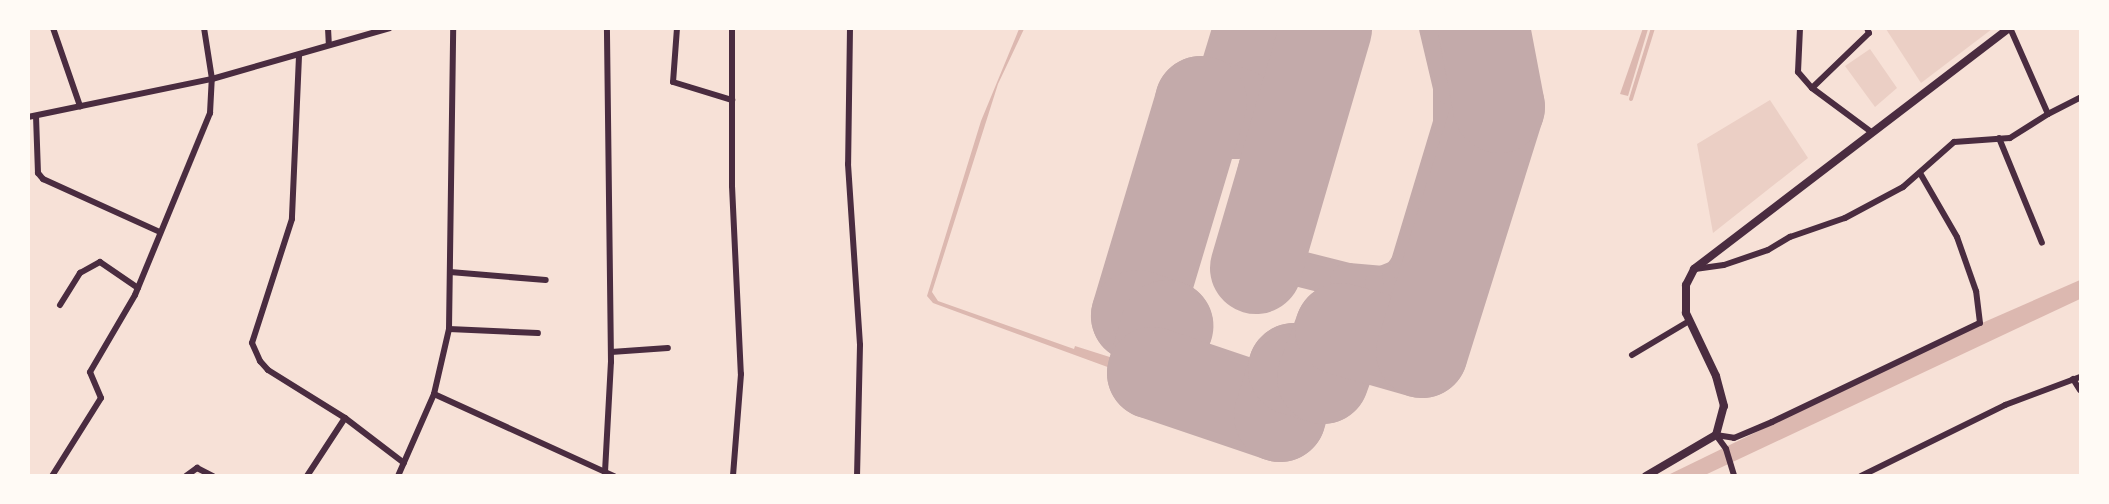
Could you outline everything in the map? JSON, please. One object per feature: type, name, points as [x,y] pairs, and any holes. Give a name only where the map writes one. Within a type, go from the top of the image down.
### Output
[{"type":"street","points":[[54,28],[80,106]]},
{"type":"street","points":[[52,476],[101,398],[90,372],[138,288],[210,113],[212,79],[204,28]]},
{"type":"street","points":[[328,28],[329,45]]},
{"type":"street","points":[[28,117],[212,79],[299,56],[390,28]]},
{"type":"street","points":[[398,476],[434,394],[449,329],[453,28]]},
{"type":"street","points":[[605,472],[611,352],[607,28]]},
{"type":"street","points":[[677,28],[673,82],[732,100]]},
{"type":"street","points":[[732,28],[732,100],[741,374],[733,476]]},
{"type":"street","points":[[850,28],[848,164],[860,345],[857,476]]},
{"type":"street","points":[[1800,28],[1798,72],[1812,88],[1870,131]]},
{"type":"street","points":[[1812,88],[1869,33],[1867,28]]},
{"type":"street","points":[[1716,435],[1724,406],[1716,376],[1686,313],[1686,285],[1694,269],[1870,131],[2009,28],[2048,114]]},
{"type":"street","points":[[299,56],[292,219],[252,343],[260,362],[268,370],[345,418],[404,463]]},
{"type":"street","points":[[1694,269],[1724,265],[1768,250],[1790,237],[1845,218],[1903,187],[1954,142],[2010,138],[2048,114],[2080,98]]},
{"type":"street","points":[[36,116],[38,173],[43,179],[160,232]]},
{"type":"street","points":[[1999,138],[2042,243]]},
{"type":"street","points":[[1646,476],[1716,435],[1734,438],[1772,422],[1980,323],[1976,291],[1957,237],[1920,173]]},
{"type":"street","points":[[60,305],[80,273],[100,262],[138,288]]},
{"type":"street","points":[[450,272],[546,280]]},
{"type":"street","points":[[1632,355],[1689,321]]},
{"type":"street","points":[[449,329],[538,333]]},
{"type":"street","points":[[611,352],[668,348]]},
{"type":"street","points":[[1861,476],[2005,405],[2080,377]]},
{"type":"street","points":[[2073,379],[2080,390]]},
{"type":"street","points":[[434,394],[614,476]]},
{"type":"street","points":[[307,476],[345,418]]},
{"type":"street","points":[[1716,435],[1726,449],[1734,476]]},
{"type":"street","points":[[186,476],[197,468],[213,476]]},
{"type":"shaded area","points":[[1643,28],[1648,29],[1628,96],[1620,94]]},
{"type":"shaded area","points":[[1019,29],[1024,29],[998,84],[932,292],[938,301],[1074,349],[1075,346],[1116,359],[1113,369],[933,303],[927,296],[981,121]]},
{"type":"shaded area","points":[[1886,29],[1992,29],[1921,83]]},
{"type":"shaded area","points":[[1870,49],[1897,88],[1875,107],[1845,66]]},
{"type":"shaded area","points":[[1770,100],[1808,158],[1713,233],[1697,144]]},
{"type":"shaded area","points":[[2080,280],[2080,299],[1705,475],[1666,476],[1966,330]]},
{"type":"waterway","points":[[1631,99],[1653,28]]},
{"type":"taxiway","points":[[1323,50],[1311,76],[1257,165],[1247,206],[1247,237],[1255,252],[1272,262],[1348,281],[1383,284],[1400,277],[1408,266],[1451,124],[1451,87],[1437,28]]},
{"type":"runway","points":[[1260,28],[1234,113],[1201,102],[1137,316],[1167,326],[1153,373],[1280,416],[1294,369],[1323,378],[1341,329],[1422,352],[1499,107],[1484,28]]},
{"type":"runway","points":[[1256,268],[1326,28]]}]
